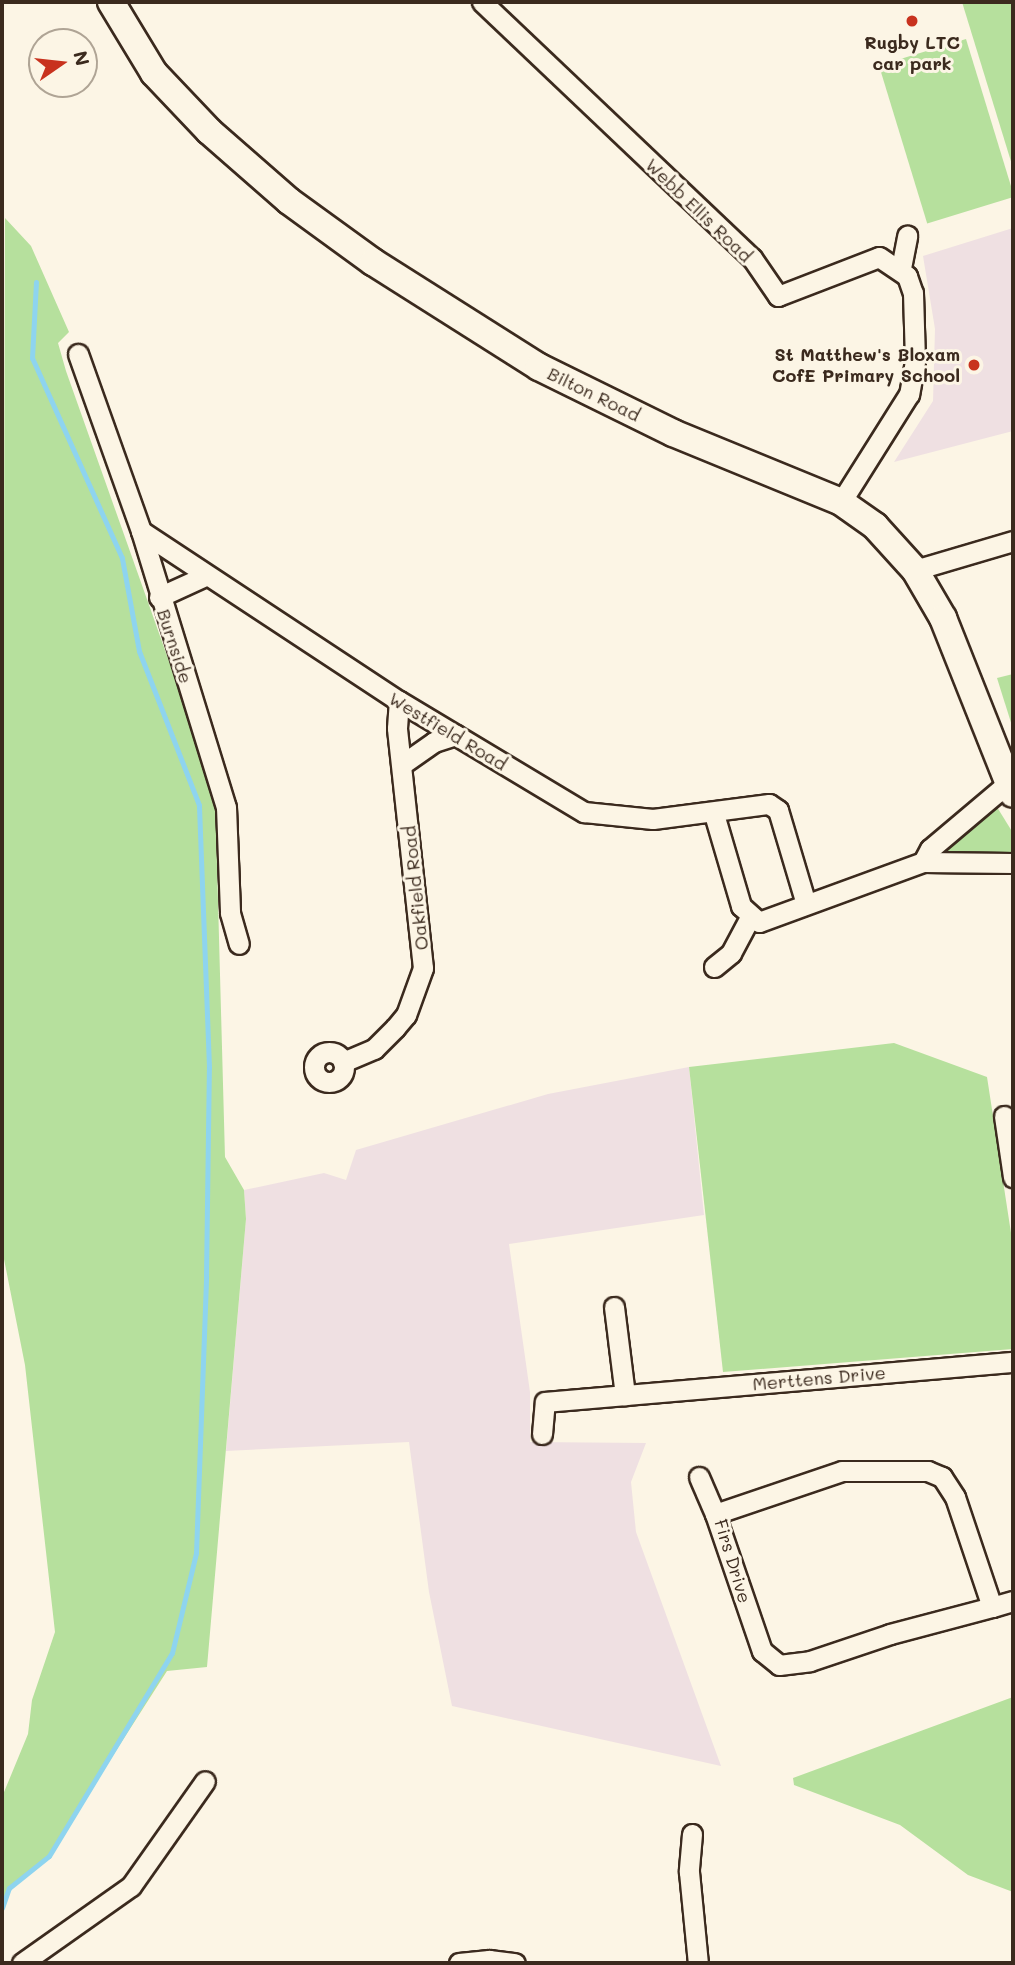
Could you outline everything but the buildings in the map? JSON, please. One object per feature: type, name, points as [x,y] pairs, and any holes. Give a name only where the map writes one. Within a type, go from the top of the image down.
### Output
[{"type":"main road","name":"Bilton Road","points":[[111,6],[154,73],[209,131],[289,201],[445,311],[538,367],[673,433],[841,502],[874,526],[915,570],[965,666],[1011,788]]},
{"type":"street","name":"Webb Ellis Road","points":[[481,2],[752,258],[778,296],[879,257],[901,268]]},
{"type":"street","points":[[841,502],[909,394],[915,361],[913,293],[901,268],[907,236]]},
{"type":"street","name":"Burnside","points":[[78,354],[141,531],[159,597],[226,807],[230,914],[239,944]]},
{"type":"street","name":"Westfield Road","points":[[141,531],[205,576],[399,701],[584,812],[653,819],[713,814],[757,803],[778,810],[806,904]]},
{"type":"street","points":[[915,570],[1013,541]]},
{"type":"street","points":[[159,597],[205,576]]},
{"type":"street","name":"Oakfield Road","points":[[343,1062],[374,1049],[395,1028],[406,1015],[423,968],[404,762],[397,728],[399,701]]},
{"type":"street","points":[[404,762],[434,742],[456,735]]},
{"type":"street","points":[[923,862],[930,849],[1011,788]]},
{"type":"street","points":[[713,814],[741,906],[750,918],[759,922],[923,862],[1013,863]]},
{"type":"street","points":[[714,967],[731,953],[750,918]]},
{"type":"street","points":[[1004,1116],[1013,1177]]},
{"type":"street","points":[[614,1307],[625,1395]]},
{"type":"street","name":"Merttens Drive","points":[[542,1434],[545,1402],[1013,1362]]},
{"type":"street","name":"Firs Drive","points":[[992,1607],[955,1497],[942,1477],[928,1471],[842,1471],[715,1514],[762,1651],[779,1665],[810,1661],[1013,1601]]},
{"type":"street","points":[[699,1477],[715,1514]]},
{"type":"street","points":[[22,1963],[131,1886],[205,1781]]},
{"type":"street","points":[[692,1834],[689,1872],[698,1963]]},
{"type":"street","points":[[459,1963],[489,1960],[515,1963]]},
{"type":"shaded area","name":"St Matthew's Bloxam CofE Primary School","points":[[1013,228],[1013,431],[894,462],[933,401],[935,329],[923,256]]},
{"type":"shaded area","points":[[689,1067],[704,1215],[509,1244],[530,1392],[530,1442],[646,1443],[631,1482],[636,1532],[721,1766],[452,1706],[429,1592],[409,1442],[226,1451],[246,1219],[244,1190],[324,1173],[346,1180],[356,1150],[548,1094]]},
{"type":"green space","points":[[962,2],[1013,2],[1013,168]]},
{"type":"green space","points":[[966,39],[1013,197],[927,223],[879,66]]},
{"type":"green space","points":[[5,218],[31,246],[69,332],[58,343],[66,371],[215,791],[225,1157],[244,1190],[246,1219],[207,1667],[167,1671],[48,1857],[10,1887],[2,1909],[2,1797],[28,1734],[32,1700],[55,1632],[25,1365],[2,1249]]},
{"type":"green space","points":[[1013,674],[1013,729],[997,678]]},
{"type":"green space","points":[[992,799],[1013,833],[1013,856],[945,857],[950,837]]},
{"type":"green space","points":[[894,1043],[987,1077],[1013,1246],[1013,1349],[723,1372],[689,1067]]},
{"type":"green space","points":[[1013,1697],[1013,1892],[968,1875],[900,1825],[794,1785],[793,1778]]},
{"type":"waterway","points":[[2,1908],[9,1888],[49,1856],[172,1653],[196,1553],[206,1276],[209,1067],[199,805],[139,651],[122,558],[32,358],[36,282]]},
{"type":"place","name":"Rugby LTC car park","points":[[912,21]]},
{"type":"place","name":"St Matthew's Bloxam CofE Primary School","points":[[974,365]]}]
